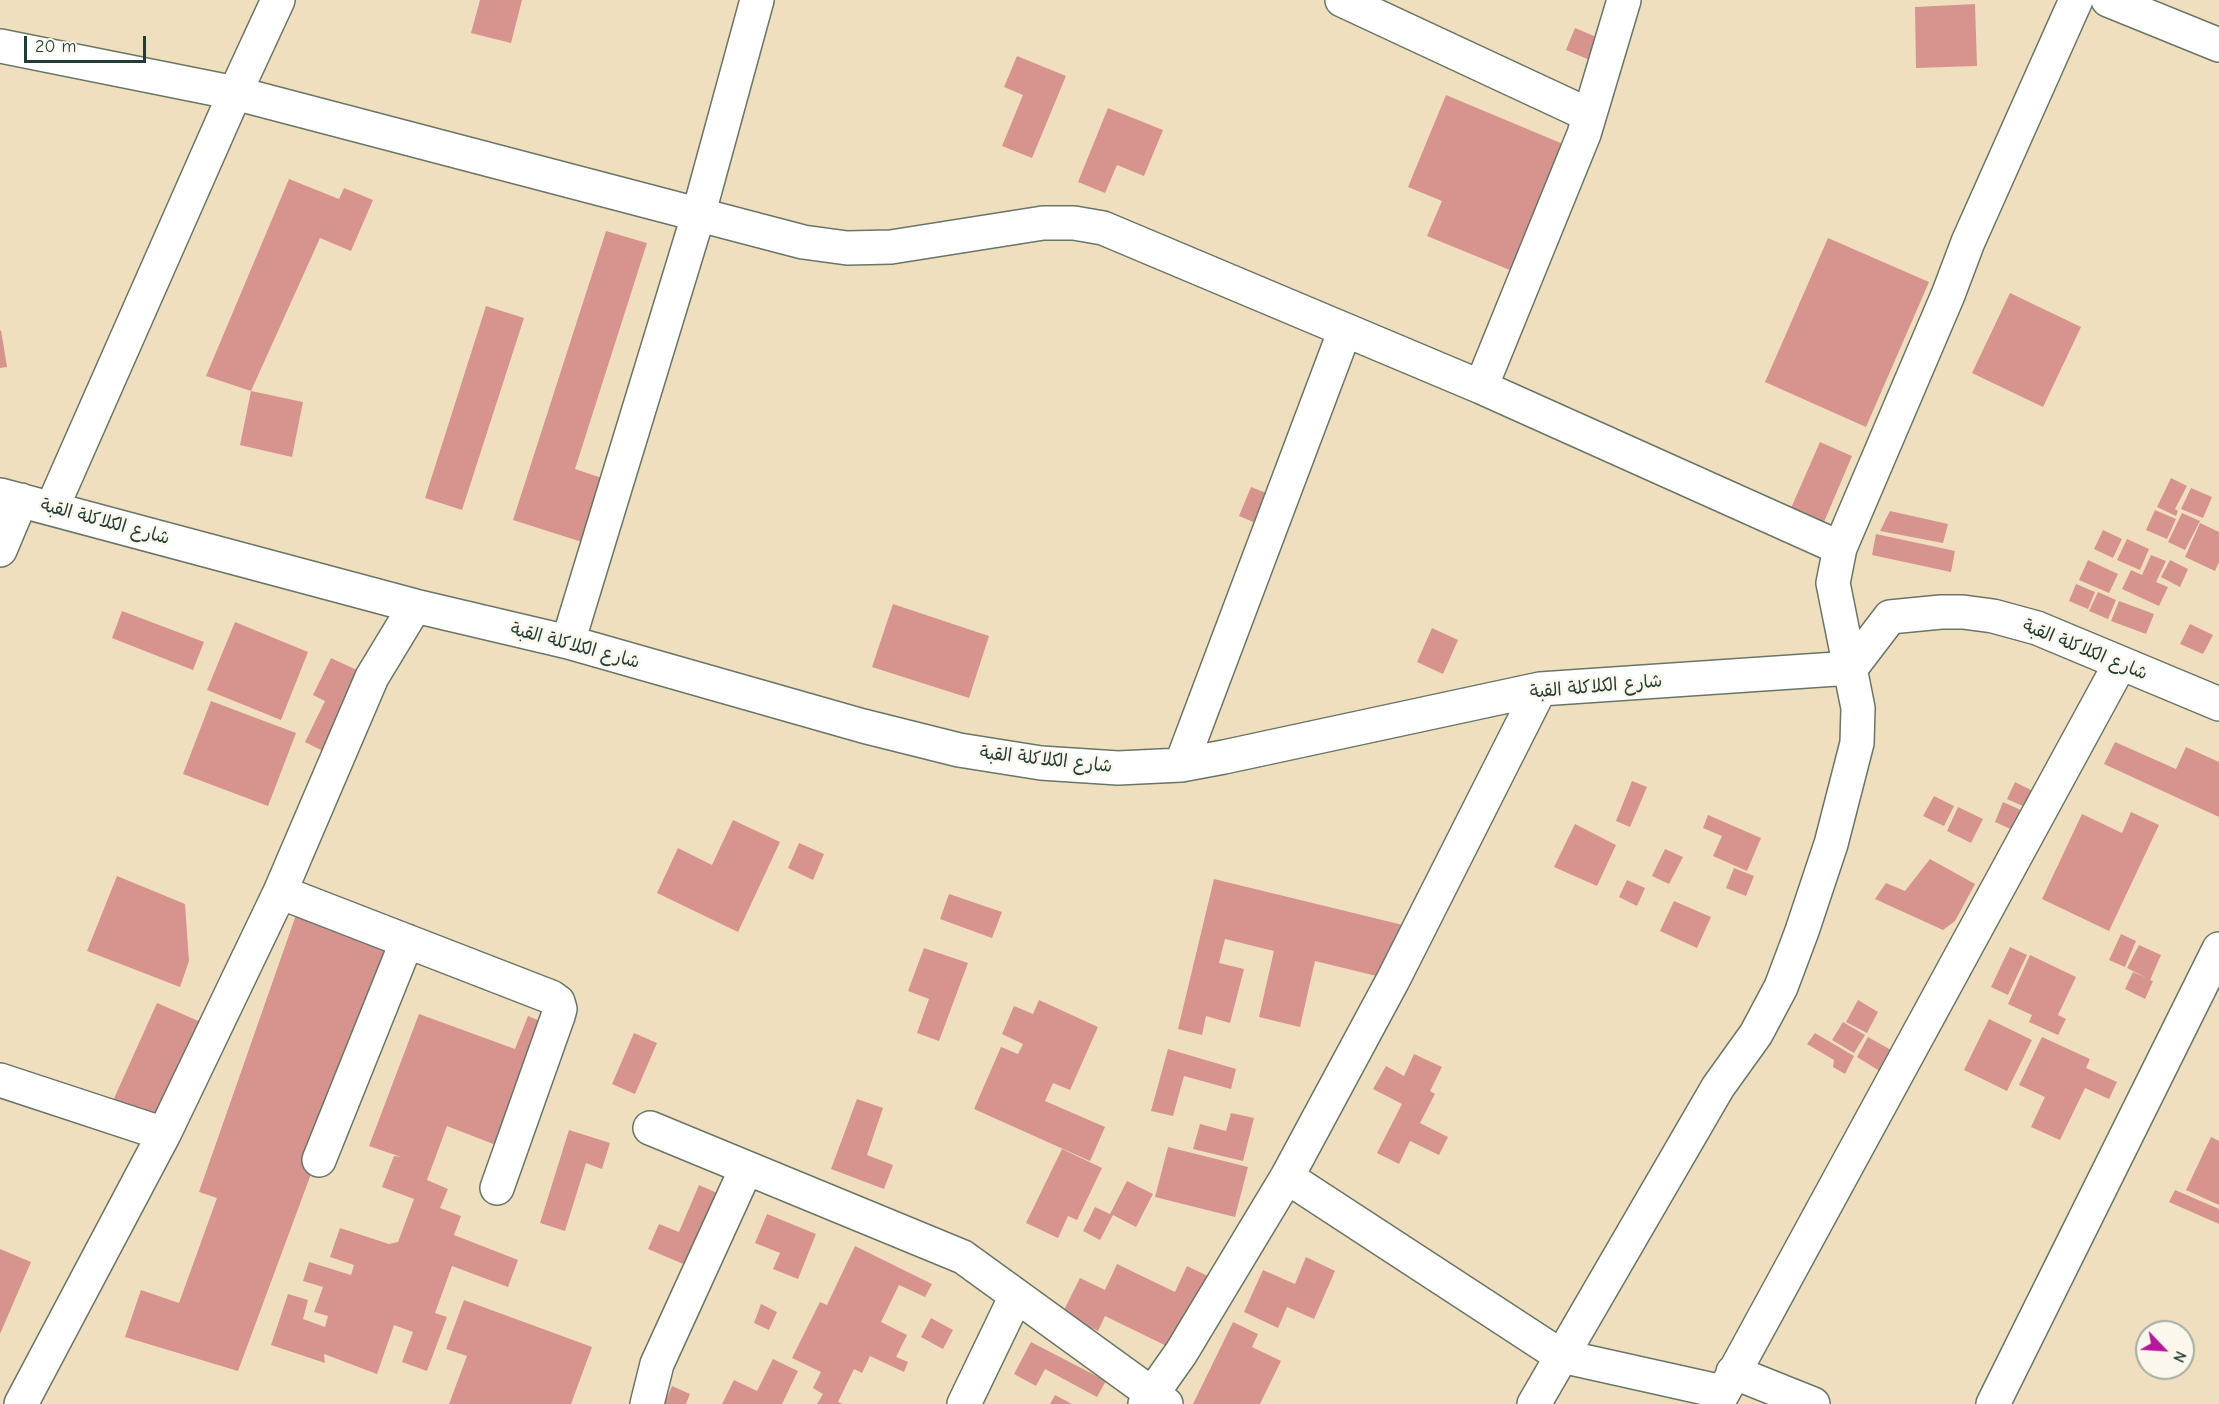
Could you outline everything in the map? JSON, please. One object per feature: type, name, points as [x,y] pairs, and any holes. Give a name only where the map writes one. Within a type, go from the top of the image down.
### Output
[{"type":"street","points":[[52,508],[234,93],[278,0]]},
{"type":"street","points":[[568,642],[698,216],[757,0]]},
{"type":"street","points":[[1342,0],[1589,115]]},
{"type":"street","points":[[1481,387],[1584,134],[1624,0]]},
{"type":"street","points":[[1534,1404],[1718,1087],[1756,1034],[1781,987],[1831,844],[1857,743],[1858,708],[1833,583],[1840,548],[1948,295],[1968,242],[2076,0]]},
{"type":"street","points":[[2108,0],[2219,45]]},
{"type":"street","points":[[0,46],[234,93],[803,242],[847,248],[891,247],[1043,223],[1074,223],[1103,228],[1481,387],[1840,548]]},
{"type":"street","points":[[1181,765],[1345,330]]},
{"type":"street","points":[[0,550],[10,497]]},
{"type":"street","name":"شارع الكلاكلة القبة","points":[[10,497],[415,606],[568,642],[862,726],[958,750],[1080,767],[1181,765],[1224,758],[1540,689],[1851,668],[1890,617],[1941,612],[1993,616],[2037,628],[2121,664],[2218,700]]},
{"type":"street","points":[[21,1404],[164,1134],[280,892],[372,678],[415,606]]},
{"type":"street","points":[[1724,1389],[2121,664]]},
{"type":"street","points":[[650,1128],[963,1257],[1154,1401],[1287,1177],[1393,980],[1540,689]]},
{"type":"street","points":[[280,892],[551,997],[558,1002],[560,1009],[558,1016],[497,1188]]},
{"type":"street","points":[[320,1161],[407,941]]},
{"type":"street","points":[[1993,1404],[2219,949]]},
{"type":"street","points":[[0,1080],[164,1134]]},
{"type":"street","points":[[647,1404],[657,1364],[746,1169]]},
{"type":"street","points":[[1287,1177],[1561,1356],[1724,1389],[1813,1404]]},
{"type":"street","points":[[964,1404],[1016,1296]]},
{"type":"building","points":[[480,0],[522,0],[511,43],[471,33]]},
{"type":"building","points":[[1975,4],[1977,66],[1916,68],[1915,7]]},
{"type":"building","points":[[1575,28],[1606,41],[1597,63],[1566,50]]},
{"type":"building","points":[[1017,56],[1066,76],[1032,158],[1002,146],[1023,95],[1004,87]]},
{"type":"building","points":[[1446,95],[1575,149],[1522,275],[1427,236],[1442,201],[1408,187]]},
{"type":"building","points":[[1108,108],[1163,130],[1144,176],[1117,165],[1105,193],[1078,182]]},
{"type":"building","points":[[289,179],[339,199],[344,188],[373,200],[351,251],[320,238],[251,391],[206,376]]},
{"type":"building","points":[[606,231],[647,243],[575,469],[602,478],[582,542],[513,520]]},
{"type":"building","points":[[1828,238],[1929,282],[1866,427],[1765,382]]},
{"type":"building","points":[[2010,293],[2081,327],[2043,407],[1972,373]]},
{"type":"building","points":[[486,306],[524,318],[462,510],[425,498]]},
{"type":"building","points":[[0,331],[7,367],[0,368]]},
{"type":"building","points":[[251,391],[303,402],[292,457],[240,445]]},
{"type":"building","points":[[1820,442],[1852,456],[1824,522],[1791,508]]},
{"type":"building","points":[[2171,478],[2187,486],[2175,509],[2178,511],[2176,516],[2157,507]]},
{"type":"building","points":[[1251,487],[1274,496],[1263,526],[1239,516]]},
{"type":"building","points":[[2191,488],[2212,497],[2203,518],[2181,509]]},
{"type":"building","points":[[2155,510],[2176,519],[2167,539],[2146,530]]},
{"type":"building","points":[[1890,511],[1948,524],[1943,543],[1880,531]]},
{"type":"building","points":[[2182,513],[2200,521],[2185,550],[2168,542]]},
{"type":"building","points":[[2200,523],[2219,532],[2219,562],[2215,571],[2185,557]]},
{"type":"building","points":[[2103,530],[2122,539],[2113,558],[2094,549]]},
{"type":"building","points":[[1876,534],[1955,551],[1951,572],[1872,555]]},
{"type":"building","points":[[2127,539],[2149,549],[2140,570],[2117,560]]},
{"type":"building","points":[[2151,555],[2166,561],[2156,582],[2168,587],[2159,606],[2122,589],[2131,570],[2142,575]]},
{"type":"building","points":[[2088,560],[2118,574],[2109,593],[2079,580]]},
{"type":"building","points":[[2170,560],[2188,569],[2180,587],[2161,577]]},
{"type":"building","points":[[2076,584],[2095,592],[2088,609],[2069,601]]},
{"type":"building","points":[[2098,592],[2116,600],[2108,619],[2089,611]]},
{"type":"building","points":[[2119,601],[2154,614],[2146,634],[2111,621]]},
{"type":"building","points":[[893,604],[989,636],[969,698],[872,667]]},
{"type":"building","points":[[122,611],[204,642],[193,670],[112,638]]},
{"type":"building","points":[[235,622],[308,652],[281,720],[207,690]]},
{"type":"building","points":[[2190,624],[2213,635],[2203,654],[2180,644]]},
{"type":"building","points":[[1432,628],[1458,640],[1443,674],[1417,662]]},
{"type":"building","points":[[331,658],[372,677],[335,757],[305,742],[325,701],[313,695]]},
{"type":"building","points":[[211,701],[296,733],[268,806],[183,774]]},
{"type":"building","points":[[2115,742],[2176,769],[2186,747],[2219,762],[2219,817],[2104,764]]},
{"type":"building","points":[[1632,781],[1647,787],[1630,827],[1616,821]]},
{"type":"building","points":[[2015,782],[2033,791],[2025,807],[2007,799]]},
{"type":"building","points":[[1934,796],[1954,806],[1944,826],[1923,816]]},
{"type":"building","points":[[2003,802],[2023,811],[2015,831],[1995,822]]},
{"type":"building","points":[[1958,807],[1983,819],[1971,843],[1947,831]]},
{"type":"building","points":[[2131,812],[2159,825],[2109,931],[2042,899],[2082,814],[2122,833]]},
{"type":"building","points":[[1708,815],[1761,838],[1747,871],[1713,856],[1722,836],[1703,828]]},
{"type":"building","points":[[733,820],[780,842],[738,932],[657,893],[678,848],[712,865]]},
{"type":"building","points":[[1575,824],[1616,845],[1597,886],[1554,867]]},
{"type":"building","points":[[799,843],[824,854],[813,880],[788,868]]},
{"type":"building","points":[[1665,849],[1683,857],[1669,884],[1652,876]]},
{"type":"building","points":[[1930,859],[1975,884],[1955,921],[1943,930],[1875,899],[1886,883],[1905,891]]},
{"type":"building","points":[[1734,868],[1754,876],[1746,896],[1726,888]]},
{"type":"building","points":[[117,876],[185,904],[189,961],[180,987],[87,951]]},
{"type":"building","points":[[1214,879],[1407,926],[1393,980],[1315,961],[1300,1027],[1259,1017],[1274,951],[1225,939],[1219,963],[1244,969],[1230,1023],[1206,1016],[1202,1035],[1178,1029]]},
{"type":"building","points":[[1627,880],[1645,888],[1637,906],[1619,897]]},
{"type":"building","points":[[949,894],[1002,912],[992,938],[940,919]]},
{"type":"building","points":[[1674,901],[1711,917],[1697,948],[1660,931]]},
{"type":"building","points":[[296,915],[394,950],[238,1371],[125,1337],[141,1290],[179,1303],[217,1198],[199,1192]]},
{"type":"building","points":[[2121,934],[2136,941],[2125,967],[2109,960]]},
{"type":"building","points":[[2139,945],[2161,955],[2145,999],[2125,989],[2133,972],[2147,978],[2127,968]]},
{"type":"building","points":[[2010,947],[2027,955],[2008,995],[1991,987]]},
{"type":"building","points":[[924,948],[968,963],[939,1041],[917,1033],[929,999],[908,991]]},
{"type":"building","points":[[2030,955],[2076,977],[2058,1015],[2066,1019],[2058,1035],[2029,1022],[2032,1015],[2008,1004]]},
{"type":"building","points":[[1039,1000],[1098,1027],[1070,1090],[1053,1083],[1045,1101],[1105,1127],[1090,1161],[974,1109],[1001,1047],[1018,1054],[1023,1044],[1002,1034],[1014,1006],[1033,1014]]},
{"type":"building","points":[[1858,1000],[1878,1012],[1867,1033],[1846,1022]]},
{"type":"building","points":[[157,1003],[210,1026],[164,1128],[111,1105]]},
{"type":"building","points":[[419,1014],[515,1049],[528,1016],[547,1024],[501,1147],[447,1126],[427,1180],[448,1189],[440,1208],[461,1216],[454,1235],[518,1260],[508,1287],[452,1266],[435,1313],[447,1317],[427,1371],[402,1362],[413,1332],[394,1325],[377,1374],[324,1354],[325,1363],[271,1345],[288,1294],[308,1300],[303,1319],[325,1327],[328,1316],[314,1312],[323,1287],[303,1281],[309,1262],[351,1275],[354,1265],[330,1257],[340,1228],[389,1244],[398,1242],[414,1199],[382,1187],[394,1156],[401,1157],[369,1146]]},
{"type":"building","points":[[1989,1019],[2032,1040],[2007,1091],[1964,1070]]},
{"type":"building","points":[[1843,1022],[1865,1035],[1854,1053],[1832,1040]]},
{"type":"building","points":[[634,1033],[657,1043],[635,1094],[612,1084]]},
{"type":"building","points":[[1815,1033],[1854,1056],[1845,1074],[1833,1067],[1834,1060],[1807,1044]]},
{"type":"building","points":[[1868,1037],[1898,1054],[1886,1075],[1857,1057]]},
{"type":"building","points":[[2042,1037],[2090,1059],[2086,1068],[2117,1082],[2109,1099],[2085,1088],[2060,1140],[2031,1127],[2045,1097],[2019,1085]]},
{"type":"building","points":[[1168,1049],[1236,1069],[1231,1089],[1184,1076],[1173,1116],[1151,1111]]},
{"type":"building","points":[[1414,1054],[1442,1067],[1430,1091],[1435,1094],[1420,1123],[1448,1137],[1439,1155],[1410,1141],[1399,1164],[1377,1153],[1402,1104],[1373,1089],[1386,1066],[1404,1076]]},
{"type":"building","points":[[857,1099],[883,1108],[867,1155],[893,1165],[884,1189],[831,1169]]},
{"type":"building","points":[[1231,1113],[1254,1118],[1243,1161],[1193,1149],[1200,1124],[1226,1131]]},
{"type":"building","points":[[569,1130],[610,1143],[602,1169],[586,1163],[565,1231],[540,1223]]},
{"type":"building","points":[[2211,1137],[2219,1141],[2219,1205],[2186,1190]]},
{"type":"building","points":[[1168,1147],[1248,1167],[1235,1217],[1155,1197]]},
{"type":"building","points":[[1062,1149],[1102,1168],[1077,1220],[1068,1216],[1058,1238],[1026,1223]]},
{"type":"building","points":[[1127,1181],[1153,1194],[1136,1227],[1113,1215],[1100,1240],[1083,1231],[1095,1207],[1110,1214]]},
{"type":"building","points":[[699,1185],[726,1197],[695,1269],[648,1249],[659,1224],[679,1232]]},
{"type":"building","points":[[2175,1190],[2219,1209],[2219,1224],[2169,1202]]},
{"type":"building","points":[[767,1214],[816,1234],[798,1279],[773,1269],[780,1253],[755,1243]]},
{"type":"building","points":[[855,1246],[932,1284],[925,1297],[899,1285],[881,1322],[907,1335],[896,1357],[908,1362],[904,1372],[870,1356],[862,1373],[854,1369],[838,1402],[843,1404],[817,1404],[823,1394],[813,1388],[821,1372],[792,1358],[820,1302],[827,1305]]},
{"type":"building","points":[[0,1249],[31,1262],[0,1334]]},
{"type":"building","points":[[1306,1257],[1335,1271],[1314,1319],[1287,1307],[1278,1328],[1244,1312],[1263,1270],[1295,1284]]},
{"type":"building","points":[[1117,1264],[1175,1292],[1187,1266],[1216,1280],[1181,1353],[1105,1316],[1098,1331],[1062,1314],[1080,1278],[1105,1290]]},
{"type":"building","points":[[464,1300],[592,1347],[571,1404],[449,1404],[467,1356],[446,1349]]},
{"type":"building","points":[[761,1304],[777,1312],[769,1330],[754,1323]]},
{"type":"building","points":[[931,1318],[953,1330],[943,1349],[921,1337]]},
{"type":"building","points":[[1233,1322],[1258,1334],[1252,1347],[1281,1361],[1260,1404],[1193,1404]]},
{"type":"building","points":[[1031,1342],[1106,1381],[1097,1397],[1045,1369],[1036,1386],[1014,1374]]},
{"type":"building","points":[[773,1359],[798,1371],[782,1404],[722,1404],[734,1380],[757,1391]]},
{"type":"building","points":[[672,1386],[690,1394],[686,1404],[664,1404]]},
{"type":"building","points":[[1055,1395],[1072,1404],[1050,1404]]}]
